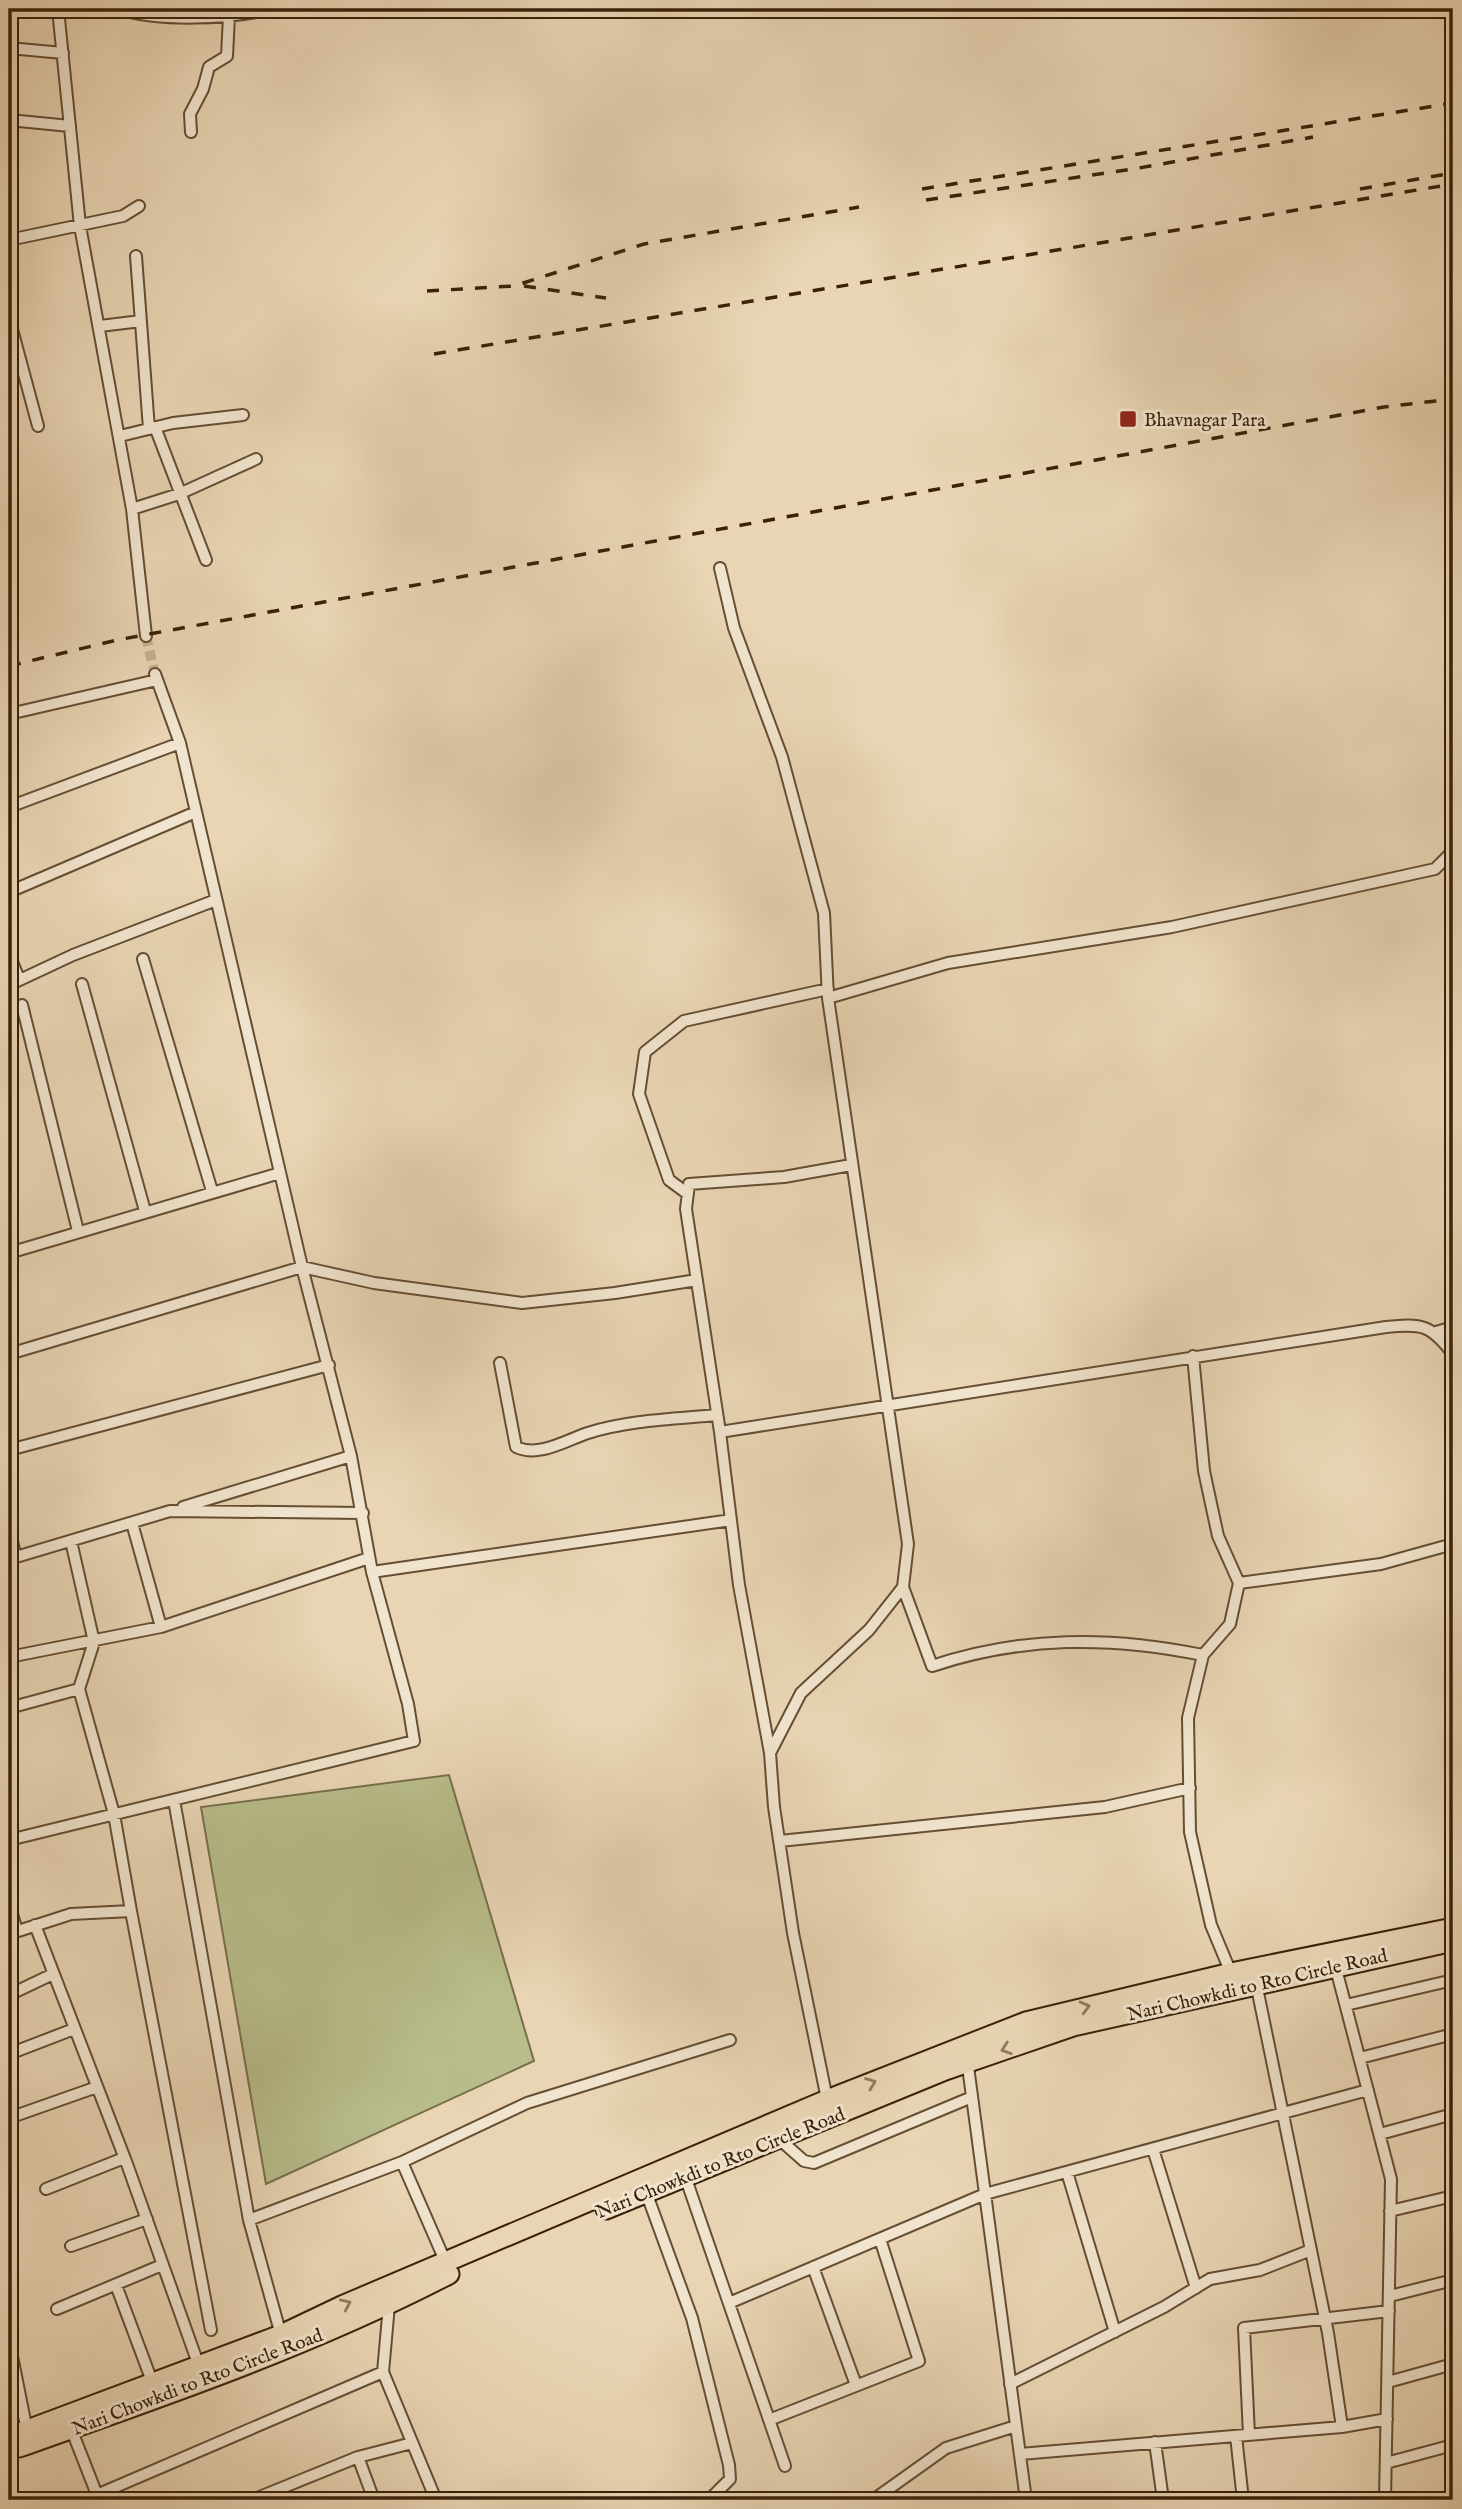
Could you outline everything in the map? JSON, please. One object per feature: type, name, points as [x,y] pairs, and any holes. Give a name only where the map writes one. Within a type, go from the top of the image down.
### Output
[{"type":"highway","points":[[966,2054],[1026,2022],[1231,1973],[1333,1959],[1453,1928]]},
{"type":"highway","name":"Nari Chowkdi to Rto Circle Road","points":[[9,2450],[72,2431],[201,2374],[389,2305],[452,2272],[779,2138],[829,2108],[966,2054],[1256,1983],[1333,1959],[1453,1941]]},
{"type":"highway","points":[[18,2434],[153,2384],[201,2374],[344,2305],[829,2108]]},
{"type":"street","points":[[58,9],[80,226],[132,509],[146,636]]},
{"type":"street","points":[[123,10],[145,16],[229,16],[271,9]]},
{"type":"street","points":[[191,132],[190,114],[203,89],[209,67],[227,56],[229,16]]},
{"type":"street","points":[[9,48],[63,53]]},
{"type":"street","points":[[9,120],[70,126]]},
{"type":"street","points":[[9,240],[123,216],[139,206]]},
{"type":"street","points":[[136,256],[152,428],[206,561]]},
{"type":"street","points":[[9,318],[38,426]]},
{"type":"street","points":[[100,326],[141,321]]},
{"type":"street","points":[[120,436],[152,428],[243,415]]},
{"type":"street","points":[[132,509],[179,494],[256,459]]},
{"type":"street","points":[[720,568],[734,628],[782,757],[824,913],[828,993],[908,1544],[902,1587],[932,1666],[1004,1647],[1071,1641],[1145,1643],[1203,1655]]},
{"type":"street","points":[[9,714],[156,677],[180,743],[302,1267],[351,1456],[372,1572],[408,1704],[414,1741],[9,1840]]},
{"type":"street","points":[[9,807],[180,743]]},
{"type":"street","points":[[9,892],[196,812]]},
{"type":"street","points":[[688,1194],[668,1180],[639,1094],[645,1052],[684,1021],[828,993],[948,963],[1172,927],[1435,869],[1453,851]]},
{"type":"street","points":[[9,954],[14,982],[73,955],[216,900]]},
{"type":"street","points":[[143,959],[212,1191]]},
{"type":"street","points":[[82,984],[145,1211]]},
{"type":"street","points":[[22,1005],[78,1231]]},
{"type":"street","points":[[829,2108],[793,1933],[770,1753],[739,1585],[718,1415],[686,1209],[689,1184],[784,1177],[851,1165]]},
{"type":"street","points":[[9,1234],[11,1252],[280,1173]]},
{"type":"street","points":[[9,1354],[302,1267],[374,1283],[522,1303],[615,1293],[697,1280]]},
{"type":"street","points":[[720,1432],[1193,1356],[1409,1325],[1437,1332],[1453,1327]]},
{"type":"street","points":[[1437,1332],[1453,1354]]},
{"type":"street","points":[[1193,1356],[1204,1471],[1218,1536],[1239,1583],[1230,1624],[1203,1655],[1188,1718],[1190,1832],[1211,1925],[1231,1973]]},
{"type":"street","points":[[500,1363],[516,1447],[522,1450],[538,1451],[624,1424],[718,1415]]},
{"type":"street","points":[[9,1450],[329,1365]]},
{"type":"street","points":[[9,1531],[13,1558],[351,1456]]},
{"type":"street","points":[[170,1511],[363,1513]]},
{"type":"street","points":[[372,1572],[731,1520]]},
{"type":"street","points":[[132,1523],[161,1628]]},
{"type":"street","points":[[71,1541],[94,1642],[79,1689],[114,1814],[211,2330]]},
{"type":"street","points":[[1239,1583],[1381,1564],[1453,1544]]},
{"type":"street","points":[[9,1657],[161,1628],[369,1558]]},
{"type":"street","points":[[770,1753],[801,1693],[869,1630],[902,1587]]},
{"type":"street","points":[[9,1708],[79,1689]]},
{"type":"street","points":[[780,1841],[1105,1807],[1190,1788]]},
{"type":"street","points":[[174,1800],[249,2220],[281,2335]]},
{"type":"street","points":[[9,1904],[13,1933],[71,1914],[131,1911]]},
{"type":"street","points":[[35,1925],[147,2219],[201,2374]]},
{"type":"street","points":[[1333,1959],[1391,2179],[1385,2500]]},
{"type":"street","points":[[9,1995],[53,1974]]},
{"type":"street","points":[[1346,2005],[1453,1980]]},
{"type":"street","points":[[1256,1983],[1326,2321],[1342,2427]]},
{"type":"street","points":[[9,2054],[74,2029]]},
{"type":"street","points":[[1360,2058],[1453,2034]]},
{"type":"street","points":[[249,2220],[402,2162],[527,2103],[730,2040]]},
{"type":"street","points":[[966,2054],[1026,2500]]},
{"type":"street","points":[[9,2118],[97,2087]]},
{"type":"street","points":[[729,2303],[985,2194],[1368,2090]]},
{"type":"street","points":[[779,2138],[804,2161],[814,2163],[972,2097]]},
{"type":"street","points":[[1380,2134],[1453,2114]]},
{"type":"street","points":[[1153,2149],[1196,2288]]},
{"type":"street","points":[[46,2189],[124,2158]]},
{"type":"street","points":[[402,2162],[446,2263]]},
{"type":"street","points":[[1067,2172],[1115,2332]]},
{"type":"street","points":[[685,2176],[785,2466]]},
{"type":"street","points":[[646,2192],[692,2319],[729,2465],[730,2479],[709,2500]]},
{"type":"street","points":[[1391,2211],[1453,2196]]},
{"type":"street","points":[[71,2246],[147,2219]]},
{"type":"street","points":[[769,2420],[919,2361],[880,2239]]},
{"type":"street","points":[[1010,2384],[1115,2332],[1210,2279],[1260,2270],[1311,2250]]},
{"type":"street","points":[[57,2309],[162,2265]]},
{"type":"street","points":[[813,2267],[856,2385]]},
{"type":"street","points":[[1390,2296],[1453,2280]]},
{"type":"street","points":[[116,2285],[153,2384]]},
{"type":"street","points":[[389,2305],[383,2372],[436,2500]]},
{"type":"street","points":[[1249,2435],[1244,2328],[1326,2321],[1390,2311]]},
{"type":"street","points":[[9,2341],[18,2434]]},
{"type":"street","points":[[1388,2382],[1453,2364]]},
{"type":"street","points":[[72,2431],[99,2497],[383,2372]]},
{"type":"street","points":[[1020,2454],[1342,2427],[1387,2419]]},
{"type":"street","points":[[873,2500],[946,2448],[1016,2426]]},
{"type":"street","points":[[1236,2436],[1243,2500]]},
{"type":"street","points":[[1155,2442],[1163,2500]]},
{"type":"street","points":[[252,2500],[358,2457],[412,2443]]},
{"type":"street","points":[[1386,2463],[1453,2445]]},
{"type":"street","points":[[358,2457],[374,2500]]},
{"type":"green space","points":[[449,1775],[534,2061],[266,2184],[201,1807]]},
{"type":"tunnel","points":[[146,636],[155,674]]},
{"type":"railway","points":[[922,189],[1453,103]]},
{"type":"railway","points":[[926,200],[1139,168],[1313,137]]},
{"type":"railway","points":[[1360,189],[1453,173]]},
{"type":"railway","points":[[434,354],[1453,184]]},
{"type":"railway","points":[[427,291],[514,286],[644,244],[859,207]]},
{"type":"railway","points":[[524,286],[606,298]]},
{"type":"railway","points":[[9,666],[117,640],[1384,407],[1453,399]]},
{"type":"place","name":"Bhavnagar Para","points":[[1128,419]]}]
